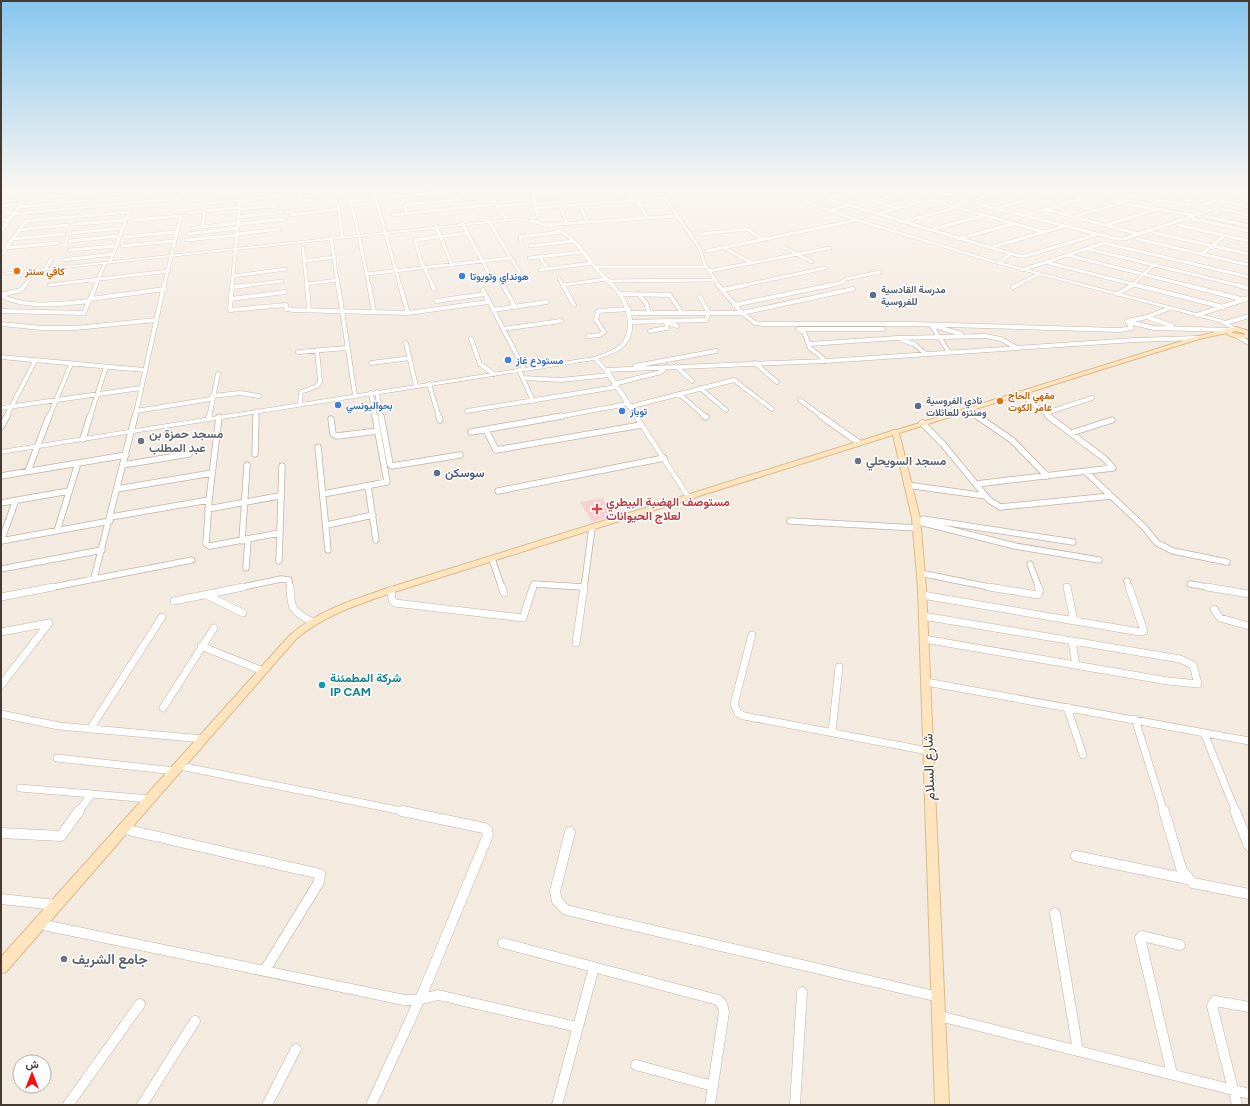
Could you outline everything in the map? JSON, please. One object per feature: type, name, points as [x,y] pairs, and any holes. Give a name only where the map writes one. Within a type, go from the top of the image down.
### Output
[{"type":"main road","points":[[1,967],[293,637],[312,622],[335,610],[391,590],[689,498],[895,431],[1210,334],[1233,332],[1248,336]]},
{"type":"main road","name":"شارع السلام","points":[[895,431],[916,522],[922,595],[939,997],[942,1105]]},
{"type":"street","points":[[3,252],[12,239],[26,238]]},
{"type":"street","points":[[70,242],[106,238]]},
{"type":"street","points":[[110,262],[119,238]]},
{"type":"street","points":[[94,578],[132,431],[144,370],[169,271],[175,238]]},
{"type":"street","points":[[186,240],[207,238]]},
{"type":"street","points":[[237,238],[230,310],[286,305],[286,309],[408,313],[488,302]]},
{"type":"street","points":[[331,238],[355,395]]},
{"type":"street","points":[[1,274],[335,238]]},
{"type":"street","points":[[358,238],[374,312]]},
{"type":"street","points":[[386,238],[408,313]]},
{"type":"street","points":[[430,238],[414,240],[424,268],[434,289]]},
{"type":"street","points":[[441,238],[452,265]]},
{"type":"street","points":[[470,238],[493,281]]},
{"type":"street","points":[[499,238],[523,278]]},
{"type":"street","points":[[1,452],[595,358],[612,352],[623,345],[629,336],[630,311],[619,294],[573,241],[568,238]]},
{"type":"street","points":[[692,238],[700,249],[714,280],[734,305],[757,324],[879,324],[1034,329],[1131,329],[1128,321]]},
{"type":"street","points":[[760,238],[763,240]]},
{"type":"street","points":[[707,251],[774,238]]},
{"type":"street","points":[[915,238],[1022,270],[1225,323],[1249,316]]},
{"type":"street","points":[[954,238],[1010,254],[1025,256],[1086,238]]},
{"type":"street","points":[[958,239],[963,238]]},
{"type":"street","points":[[988,248],[1024,238]]},
{"type":"street","points":[[1113,238],[1119,239],[1125,238]]},
{"type":"street","points":[[1176,238],[1249,254]]},
{"type":"street","points":[[1202,254],[1222,238]]},
{"type":"street","points":[[1232,238],[1249,241]]},
{"type":"street","points":[[1137,239],[1249,265]]},
{"type":"street","points":[[122,246],[174,241]]},
{"type":"street","points":[[530,246],[573,241]]},
{"type":"street","points":[[3,252],[58,243]]},
{"type":"street","points":[[1022,270],[1104,243],[1249,277]]},
{"type":"street","points":[[69,250],[116,246]]},
{"type":"street","points":[[783,247],[812,262]]},
{"type":"street","points":[[303,248],[309,310]]},
{"type":"street","points":[[724,248],[752,263]]},
{"type":"street","points":[[595,268],[708,269],[752,263],[830,248]]},
{"type":"street","points":[[1086,249],[1249,288]]},
{"type":"street","points":[[529,258],[582,252]]},
{"type":"street","points":[[63,260],[113,254]]},
{"type":"street","points":[[567,254],[575,265]]},
{"type":"street","points":[[999,263],[1010,254]]},
{"type":"street","points":[[1067,255],[1247,299]]},
{"type":"street","points":[[304,261],[335,257]]},
{"type":"street","points":[[540,257],[548,269]]},
{"type":"street","points":[[1117,294],[1144,275],[1162,257]]},
{"type":"street","points":[[45,269],[52,258]]},
{"type":"street","points":[[366,274],[511,258]]},
{"type":"street","points":[[1045,262],[1223,307]]},
{"type":"street","points":[[1,311],[84,313],[96,280],[105,263]]},
{"type":"street","points":[[540,270],[592,263]]},
{"type":"street","points":[[722,290],[825,268]]},
{"type":"street","points":[[234,276],[286,269]]},
{"type":"street","points":[[49,285],[169,271]]},
{"type":"street","points":[[734,305],[841,283],[846,279],[880,272]]},
{"type":"street","points":[[1013,287],[1039,274]]},
{"type":"street","points":[[559,278],[574,305]]},
{"type":"street","points":[[1,296],[21,290],[30,279]]},
{"type":"street","points":[[307,284],[338,280]]},
{"type":"street","points":[[563,285],[607,280],[714,280]]},
{"type":"street","points":[[232,287],[282,281]]},
{"type":"street","points":[[502,283],[515,306]]},
{"type":"street","points":[[1,296],[15,303],[33,304],[89,300],[165,289]]},
{"type":"street","points":[[588,336],[600,335],[604,332],[597,324],[595,317],[598,311],[630,311],[649,313],[742,313],[853,289]]},
{"type":"street","points":[[231,299],[285,292]]},
{"type":"street","points":[[436,301],[484,292],[522,369],[523,378],[533,400]]},
{"type":"street","points":[[619,294],[670,295],[682,313]]},
{"type":"street","points":[[638,294],[646,303],[649,313]]},
{"type":"street","points":[[700,297],[709,313]]},
{"type":"street","points":[[1197,315],[1247,299]]},
{"type":"street","points":[[493,310],[547,302]]},
{"type":"street","points":[[1128,321],[1147,317],[1170,308]]},
{"type":"street","points":[[675,313],[677,320]]},
{"type":"street","points":[[630,322],[706,320],[709,313]]},
{"type":"street","points":[[1147,317],[1177,328]]},
{"type":"street","points":[[1,324],[38,328],[75,328],[156,320]]},
{"type":"street","points":[[650,331],[677,326],[697,320]]},
{"type":"street","points":[[503,329],[561,321]]},
{"type":"street","points":[[1128,321],[1146,327],[1233,332]]},
{"type":"street","points":[[666,322],[677,326]]},
{"type":"street","points":[[666,322],[667,328]]},
{"type":"street","points":[[1225,323],[1233,332]]},
{"type":"street","points":[[879,324],[894,339],[914,344],[926,354]]},
{"type":"street","points":[[785,325],[790,328],[798,329],[883,329]]},
{"type":"street","points":[[931,325],[966,336]]},
{"type":"street","points":[[931,325],[949,352]]},
{"type":"street","points":[[798,329],[804,332],[810,348],[826,361]]},
{"type":"street","points":[[809,344],[966,336],[996,338],[1016,347]]},
{"type":"street","points":[[523,378],[561,380],[628,369],[826,361],[1016,347],[1197,338]]},
{"type":"street","points":[[471,339],[480,364],[494,374]]},
{"type":"street","points":[[406,342],[416,386]]},
{"type":"street","points":[[298,352],[347,348]]},
{"type":"street","points":[[300,404],[301,392],[317,386],[320,382],[317,350]]},
{"type":"street","points":[[628,369],[655,361],[716,351]]},
{"type":"street","points":[[695,355],[704,365]]},
{"type":"street","points":[[1,357],[144,370]]},
{"type":"street","points":[[371,364],[410,358]]},
{"type":"street","points":[[595,358],[607,372],[689,498]]},
{"type":"street","points":[[1,427],[35,361]]},
{"type":"street","points":[[755,363],[777,382]]},
{"type":"street","points":[[28,471],[36,446],[71,364]]},
{"type":"street","points":[[676,366],[692,381]]},
{"type":"street","points":[[83,439],[106,367]]},
{"type":"street","points":[[467,412],[615,386],[661,372],[666,367]]},
{"type":"street","points":[[208,419],[218,374]]},
{"type":"street","points":[[471,432],[628,405],[735,380],[772,409]]},
{"type":"street","points":[[429,384],[440,420]]},
{"type":"street","points":[[1,408],[141,388]]},
{"type":"street","points":[[700,388],[726,410]]},
{"type":"street","points":[[323,494],[385,483],[387,481],[378,431],[374,392]]},
{"type":"street","points":[[374,392],[390,464],[392,466],[460,455]]},
{"type":"street","points":[[136,411],[240,393],[259,396]]},
{"type":"street","points":[[976,484],[1113,468],[1046,413],[1019,393]]},
{"type":"street","points":[[679,394],[706,417]]},
{"type":"street","points":[[1046,413],[1092,398]]},
{"type":"street","points":[[800,400],[859,443]]},
{"type":"street","points":[[967,409],[1012,440],[1047,476]]},
{"type":"street","points":[[255,454],[256,411]]},
{"type":"street","points":[[219,417],[208,509],[207,546],[278,534]]},
{"type":"street","points":[[331,419],[333,434],[337,436],[378,431]]},
{"type":"street","points":[[1071,433],[1112,420]]},
{"type":"street","points":[[922,423],[942,443],[994,504],[1008,507],[1111,496]]},
{"type":"street","points":[[486,430],[496,450],[642,425]]},
{"type":"street","points":[[318,447],[327,525],[328,550]]},
{"type":"street","points":[[123,465],[190,454]]},
{"type":"street","points":[[1,476],[126,455]]},
{"type":"street","points":[[498,491],[664,458]]},
{"type":"street","points":[[57,531],[78,463]]},
{"type":"street","points":[[246,568],[245,502],[247,465]]},
{"type":"street","points":[[279,560],[279,496],[282,466]]},
{"type":"street","points":[[1086,472],[1145,528],[1157,543],[1173,551],[1227,562]]},
{"type":"street","points":[[117,489],[212,473]]},
{"type":"street","points":[[907,485],[986,496]]},
{"type":"street","points":[[368,486],[376,540]]},
{"type":"street","points":[[1,503],[70,491]]},
{"type":"street","points":[[208,509],[279,496]]},
{"type":"street","points":[[1,541],[16,500]]},
{"type":"street","points":[[1,541],[209,500]]},
{"type":"street","points":[[327,525],[373,515]]},
{"type":"street","points":[[790,521],[916,522],[1073,542]]},
{"type":"street","points":[[916,522],[983,536],[1003,543],[1098,560]]},
{"type":"street","points":[[576,643],[592,528]]},
{"type":"street","points":[[1,569],[102,550]]},
{"type":"street","points":[[492,559],[504,593]]},
{"type":"street","points":[[1,597],[192,560]]},
{"type":"street","points":[[920,573],[1025,594],[1038,595],[1040,591],[1030,564]]},
{"type":"street","points":[[174,602],[281,579],[289,580],[291,606],[297,614],[312,622]]},
{"type":"street","points":[[922,595],[1140,632],[1144,631],[1127,581]]},
{"type":"street","points":[[391,590],[392,600],[395,603],[523,618],[534,584],[584,587]]},
{"type":"street","points":[[1190,584],[1249,594]]},
{"type":"street","points":[[1067,588],[1074,621]]},
{"type":"street","points":[[206,595],[243,612]]},
{"type":"street","points":[[1214,609],[1220,618],[1249,626]]},
{"type":"street","points":[[923,616],[1187,661],[1195,669],[1198,684],[1188,684],[924,639]]},
{"type":"street","points":[[90,728],[162,617]]},
{"type":"street","points":[[1,632],[50,623],[1,685]]},
{"type":"street","points":[[163,708],[201,646],[214,628]]},
{"type":"street","points":[[752,635],[734,704],[738,713],[744,716],[928,750]]},
{"type":"street","points":[[1072,642],[1076,665]]},
{"type":"street","points":[[201,646],[263,671]]},
{"type":"street","points":[[832,732],[839,667]]},
{"type":"street","points":[[926,682],[1249,741]]},
{"type":"street","points":[[1067,707],[1083,755]]},
{"type":"street","points":[[1,714],[52,725],[203,740]]},
{"type":"street","points":[[1135,719],[1182,872],[1193,883],[1249,894]]},
{"type":"street","points":[[1204,732],[1249,846]]},
{"type":"street","points":[[57,758],[177,769],[484,828],[487,830],[488,835],[418,1000],[371,1105]]},
{"type":"street","points":[[20,788],[150,799]]},
{"type":"street","points":[[1,833],[61,836],[92,794]]},
{"type":"street","points":[[124,829],[320,874],[319,882],[265,970]]},
{"type":"street","points":[[570,832],[555,891],[557,901],[566,910],[939,997]]},
{"type":"street","points":[[1076,856],[1188,879]]},
{"type":"street","points":[[1,899],[56,905]]},
{"type":"street","points":[[1055,913],[1078,1051]]},
{"type":"street","points":[[39,924],[404,1000],[418,1000],[438,995],[577,1027]]},
{"type":"street","points":[[1172,1074],[1140,938],[1142,936],[1180,945]]},
{"type":"street","points":[[502,943],[711,997],[722,1004],[724,1012],[710,1105]]},
{"type":"street","points":[[557,1105],[594,967]]},
{"type":"street","points":[[795,1105],[802,992]]},
{"type":"street","points":[[1237,1105],[1212,1006],[1215,1001],[1249,1007]]},
{"type":"street","points":[[68,1105],[140,1004]]},
{"type":"street","points":[[939,1016],[1249,1094]]},
{"type":"street","points":[[142,1105],[195,1021]]},
{"type":"street","points":[[267,1105],[296,1049]]},
{"type":"street","points":[[636,1065],[713,1086]]},
{"type":"shaded area","name":"مستوصف الهضبة البيطري لعلاج الحيوانات","points":[[603,498],[613,516],[592,522],[580,502]]},
{"type":"place","name":"كافي سنتر","points":[[17,271]]},
{"type":"place","name":"هونداي وتويوتا","points":[[462,276]]},
{"type":"place","name":"مدرسة القادسية للفروسية","points":[[873,295]]},
{"type":"place","name":"مستودع غاز","points":[[508,360]]},
{"type":"place","name":"مقهي الحاج عامر الكوت","points":[[1000,401]]},
{"type":"place","name":"بحواليونسي","points":[[338,405]]},
{"type":"place","name":"نادي الفروسية ومنتزه للعائلات","points":[[918,406]]},
{"type":"place","name":"توباز","points":[[622,411]]},
{"type":"place","name":"مسجد حمزة بن عبد المطلب","points":[[141,441]]},
{"type":"place","name":"مسجد السويحلي","points":[[858,461]]},
{"type":"place","name":"سوسكن","points":[[437,473]]},
{"type":"place","name":"مستوصف الهضبة البيطري لعلاج الحيوانات","points":[[597,509]]},
{"type":"place","name":"شركة المطمئنة IP CAM","points":[[322,685]]},
{"type":"place","name":"جامع الشريف","points":[[64,959]]}]
